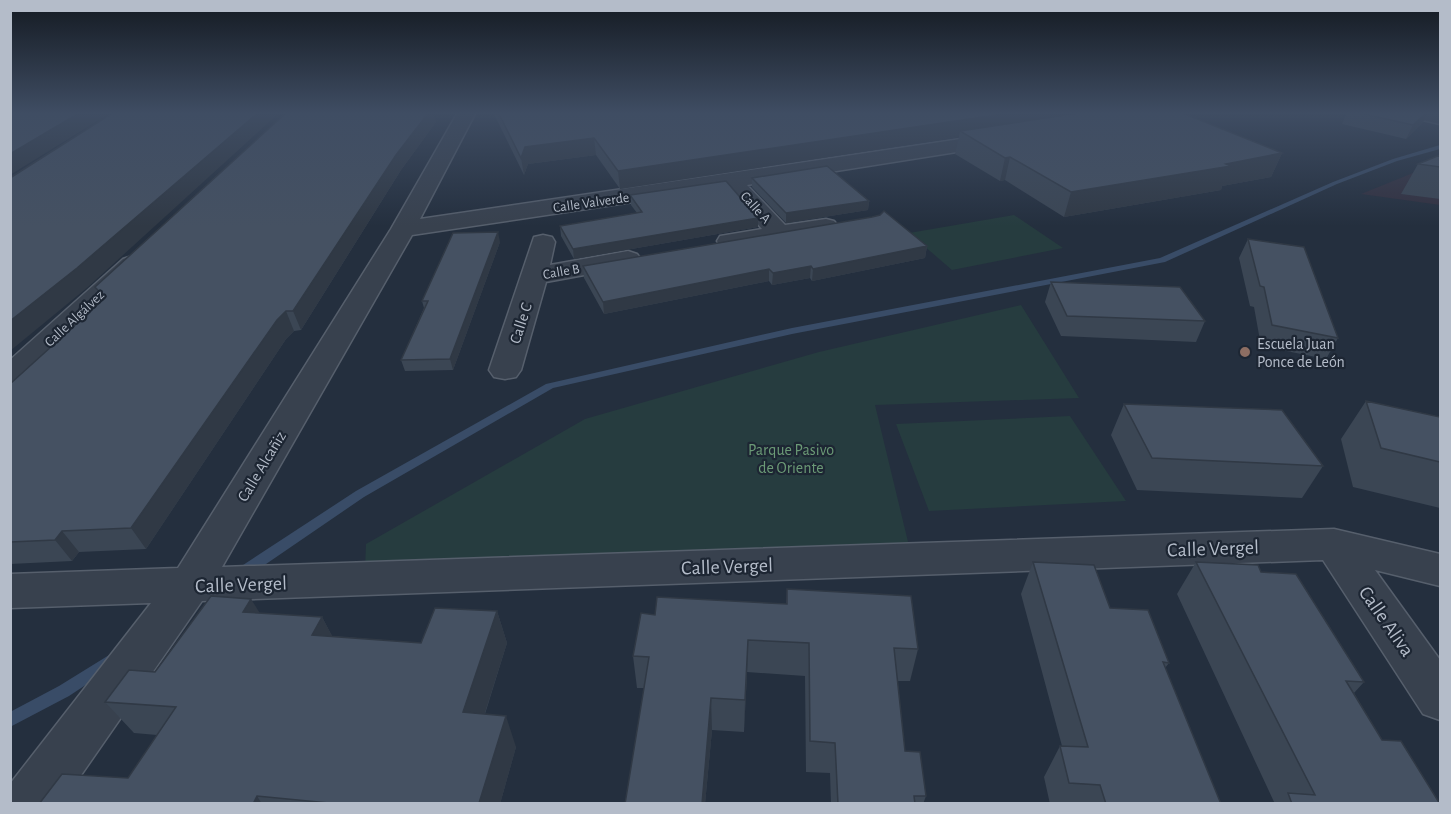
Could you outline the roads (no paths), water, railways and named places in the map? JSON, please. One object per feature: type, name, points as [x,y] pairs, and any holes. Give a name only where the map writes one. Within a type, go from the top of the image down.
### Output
[{"type":"street","name":"Calle Alcañiz","points":[[29,804],[189,586],[403,229],[446,150]]},
{"type":"street","name":"Calle Valverde","points":[[403,229],[928,150]]},
{"type":"street","name":"Calle A","points":[[732,181],[779,232]]},
{"type":"street","points":[[709,245],[779,232],[847,223]]},
{"type":"street","name":"Calle C","points":[[505,370],[535,276],[543,242]]},
{"type":"street","name":"Calle Algálvez","points":[[10,377],[149,249]]},
{"type":"street","name":"Calle B","points":[[535,276],[651,255]]},
{"type":"street","name":"Calle Vergel","points":[[10,591],[1334,544],[1440,570]]},
{"type":"street","name":"Calle Aliva","points":[[1334,544],[1440,698]]},
{"type":"waterway","points":[[242,573],[360,494],[550,386],[792,331],[1162,260],[1335,183],[1395,160],[1430,150]]},
{"type":"waterway","points":[[10,720],[64,691],[114,658]]},
{"type":"place","name":"Escuela Juan Ponce de León","points":[[1245,352]]},
{"type":"park label","name":"Parque Pasivo de Oriente","points":[[791,458]]}]
